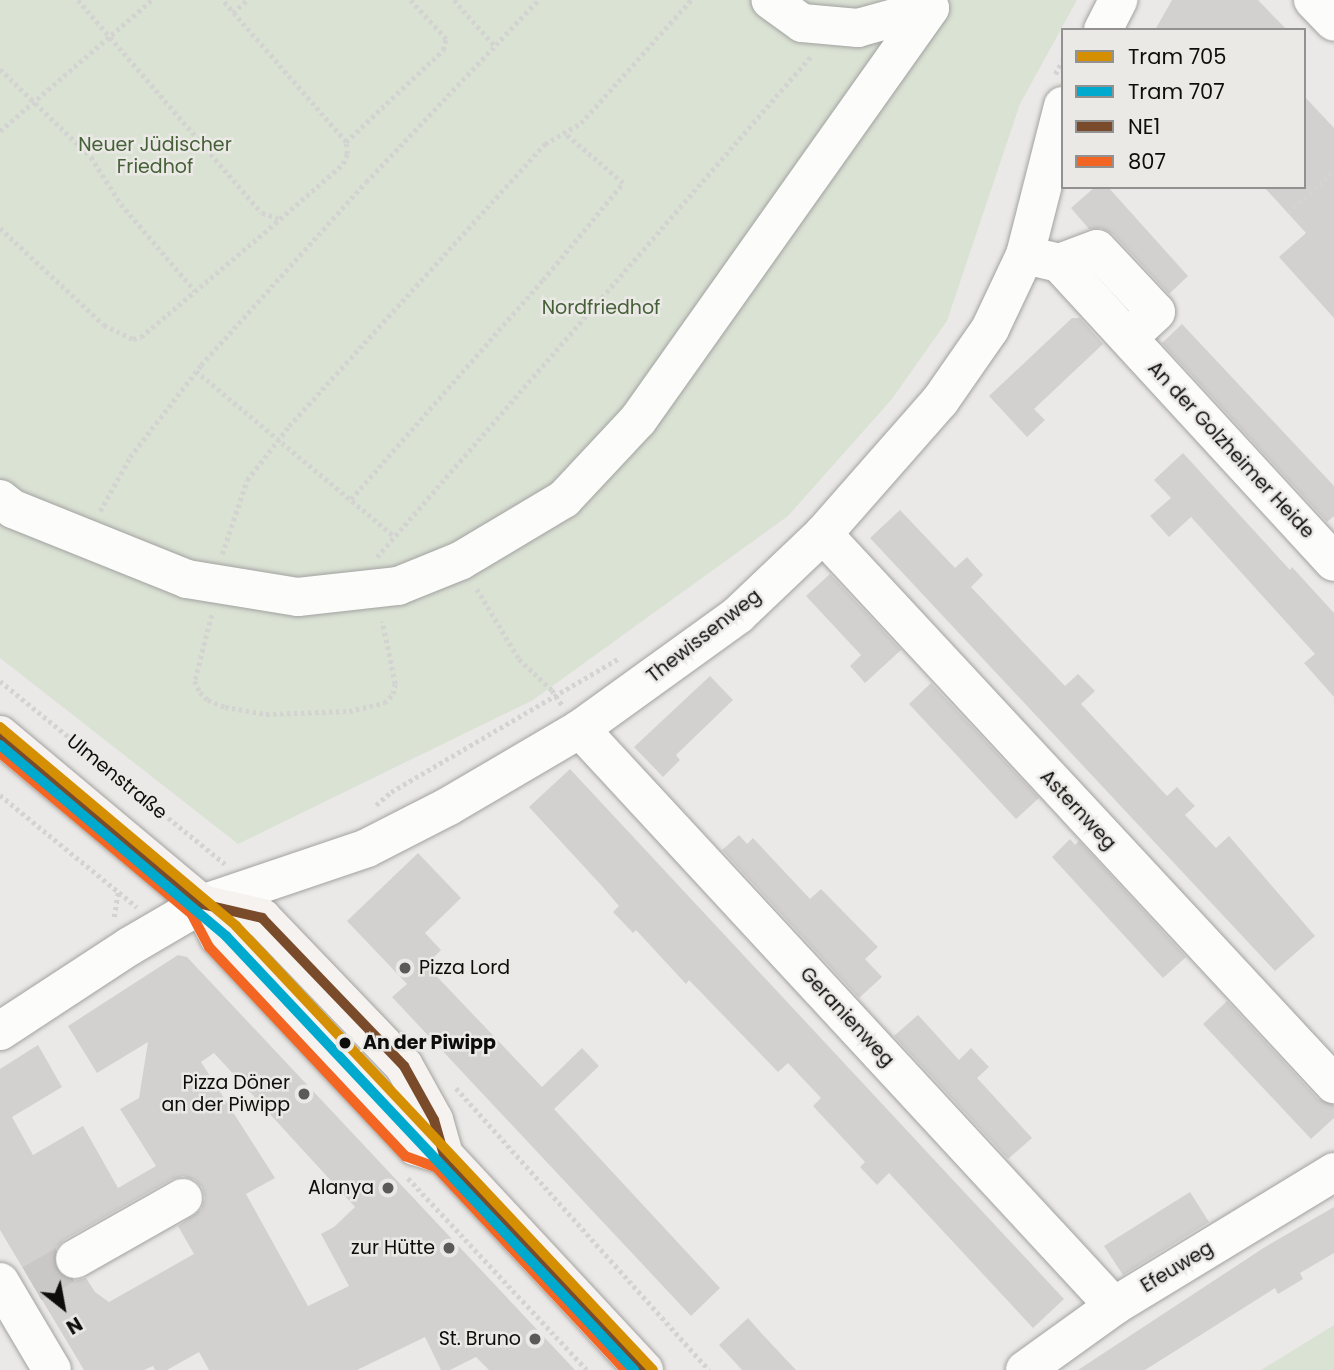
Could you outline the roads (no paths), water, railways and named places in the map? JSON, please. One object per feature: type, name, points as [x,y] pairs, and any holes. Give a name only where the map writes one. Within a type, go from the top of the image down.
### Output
[{"type":"main road","points":[[0,735],[202,904],[219,937],[415,1146],[444,1154],[644,1370]]},
{"type":"street","points":[[770,0],[802,23],[858,28],[933,4]]},
{"type":"street","points":[[1104,28],[1118,0]]},
{"type":"street","points":[[1313,0],[1334,22]]},
{"type":"street","points":[[0,499],[13,509],[187,579],[298,597],[398,586],[460,561],[565,499],[638,420],[933,4]]},
{"type":"street","name":"Thewissenweg","points":[[202,904],[257,888],[391,837],[580,729],[738,615],[823,534],[940,401],[1042,259],[1056,95]]},
{"type":"street","name":"An der Golzheimer Heide","points":[[1042,259],[1128,338],[1334,562]]},
{"type":"street","name":"Asternweg","points":[[823,534],[1334,1084]]},
{"type":"street","name":"Geranienweg","points":[[580,729],[1114,1306]]},
{"type":"street","points":[[0,1031],[130,946],[202,904]]},
{"type":"street","name":"Efeuweg","points":[[1025,1370],[1114,1306],[1334,1172]]},
{"type":"street","points":[[75,1259],[183,1198]]},
{"type":"street","points":[[14,1288],[52,1370]]},
{"type":"tunnel","points":[[32,1284],[75,1259]]},
{"type":"tram line","name":"705","points":[[0,727],[236,926],[653,1370]]},
{"type":"tram line","name":"707","points":[[0,745],[226,936],[634,1370]]},
{"type":"place","name":"Pizza Lord","points":[[405,968]]},
{"type":"place","name":"An der Piwipp","points":[[345,1043]]},
{"type":"place","name":"Pizza Döner an der Piwipp","points":[[304,1094]]},
{"type":"place","name":"Alanya","points":[[388,1188]]},
{"type":"place","name":"zur Hütte","points":[[449,1248]]},
{"type":"place","name":"St. Bruno","points":[[535,1339]]},
{"type":"park label","name":"Neuer Jüdischer Friedhof","points":[[155,156]]},
{"type":"park label","name":"Nordfriedhof","points":[[601,308]]}]
